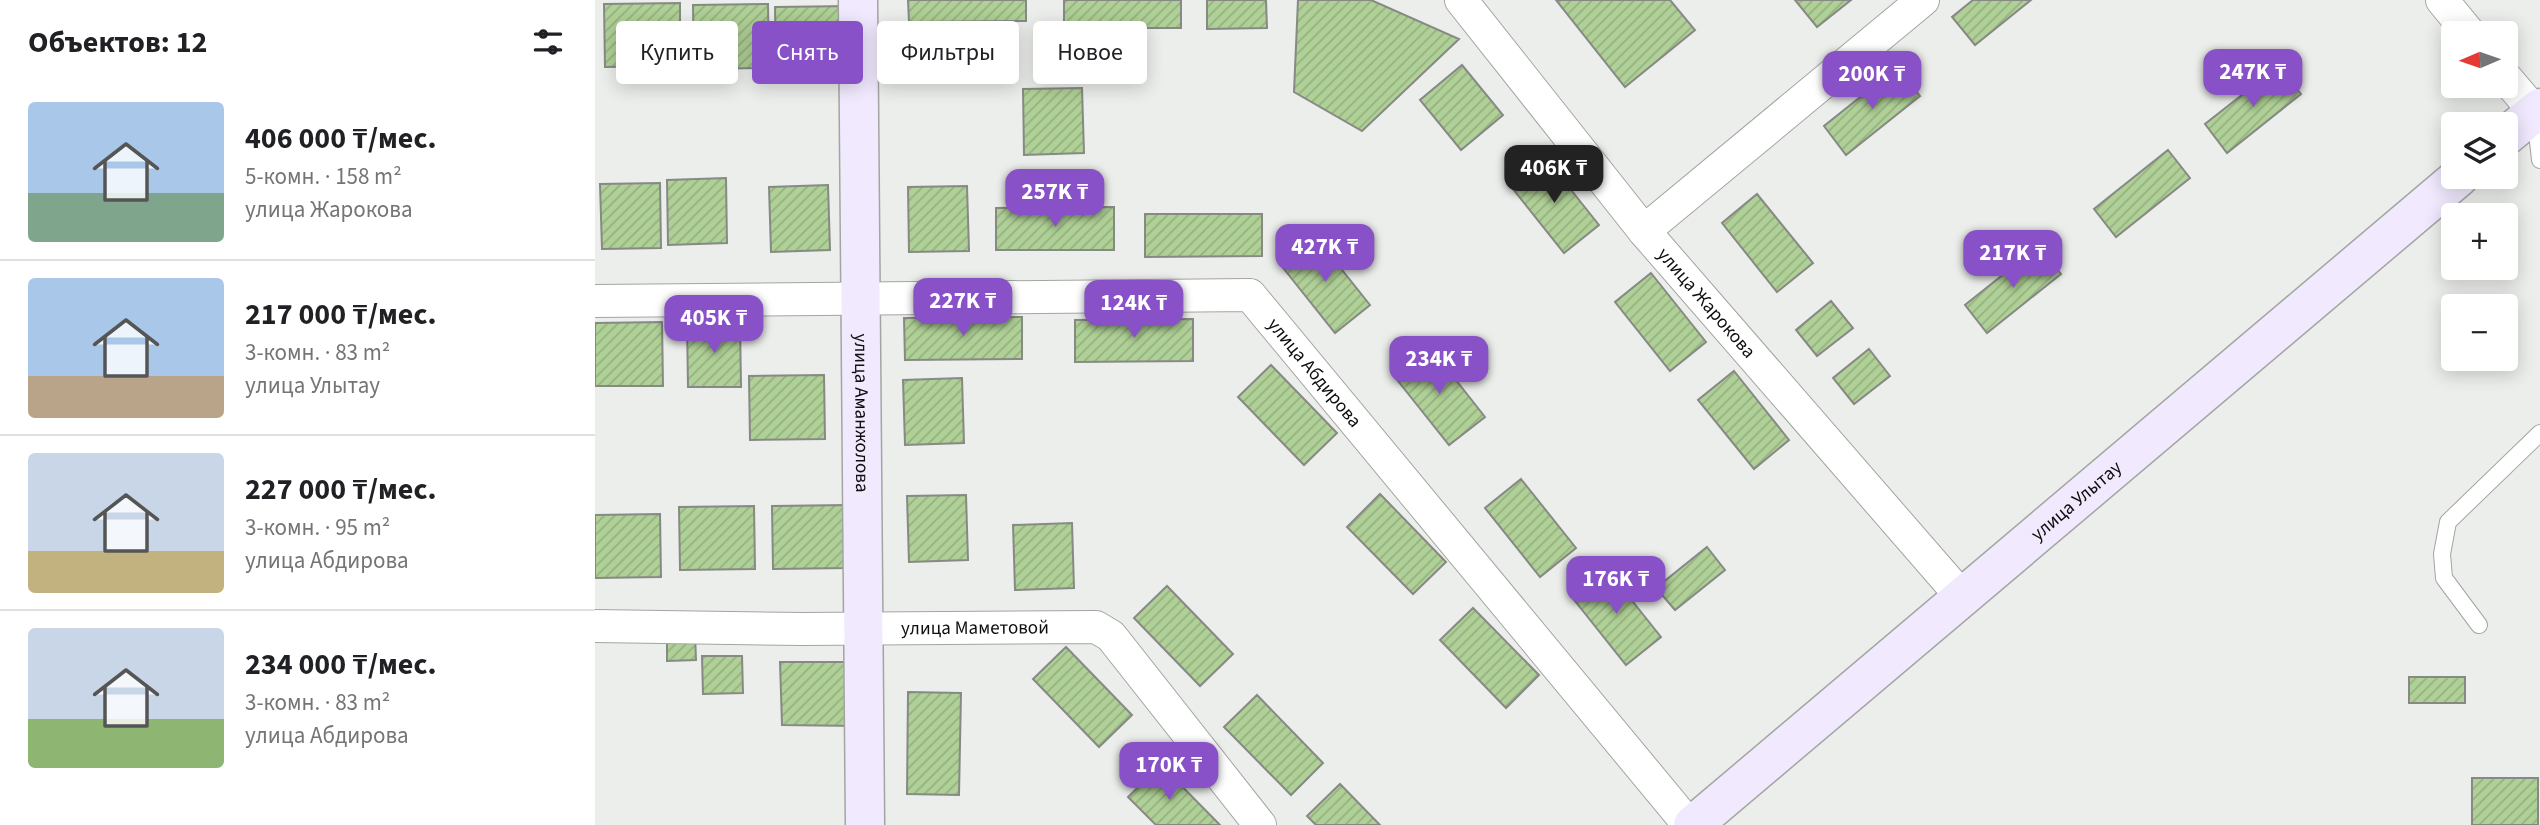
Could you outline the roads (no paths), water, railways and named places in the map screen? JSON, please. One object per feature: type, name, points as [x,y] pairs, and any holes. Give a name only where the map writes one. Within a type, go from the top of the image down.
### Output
[{"type":"street","name":"улица Аманжолова","points":[[858,0],[865,825]]},
{"type":"street","name":"улица Жарокова","points":[[1461,0],[1644,231],[1962,597]]},
{"type":"street","points":[[1644,231],[1923,0]]},
{"type":"street","points":[[2442,0],[2459,21]]},
{"type":"street","points":[[2518,90],[2537,110],[2518,126]]},
{"type":"street","name":"улица Улытау","points":[[1691,825],[2445,189]]},
{"type":"street","name":"улица Абдирова","points":[[595,301],[1250,295],[1691,825]]},
{"type":"street","name":"улица Маметовой","points":[[595,626],[863,629],[1096,627],[1111,636],[1261,825]]},
{"type":"lane","points":[[2537,110],[2540,160]]},
{"type":"lane","points":[[2479,625],[2444,578],[2442,554],[2448,522],[2540,433]]}]
